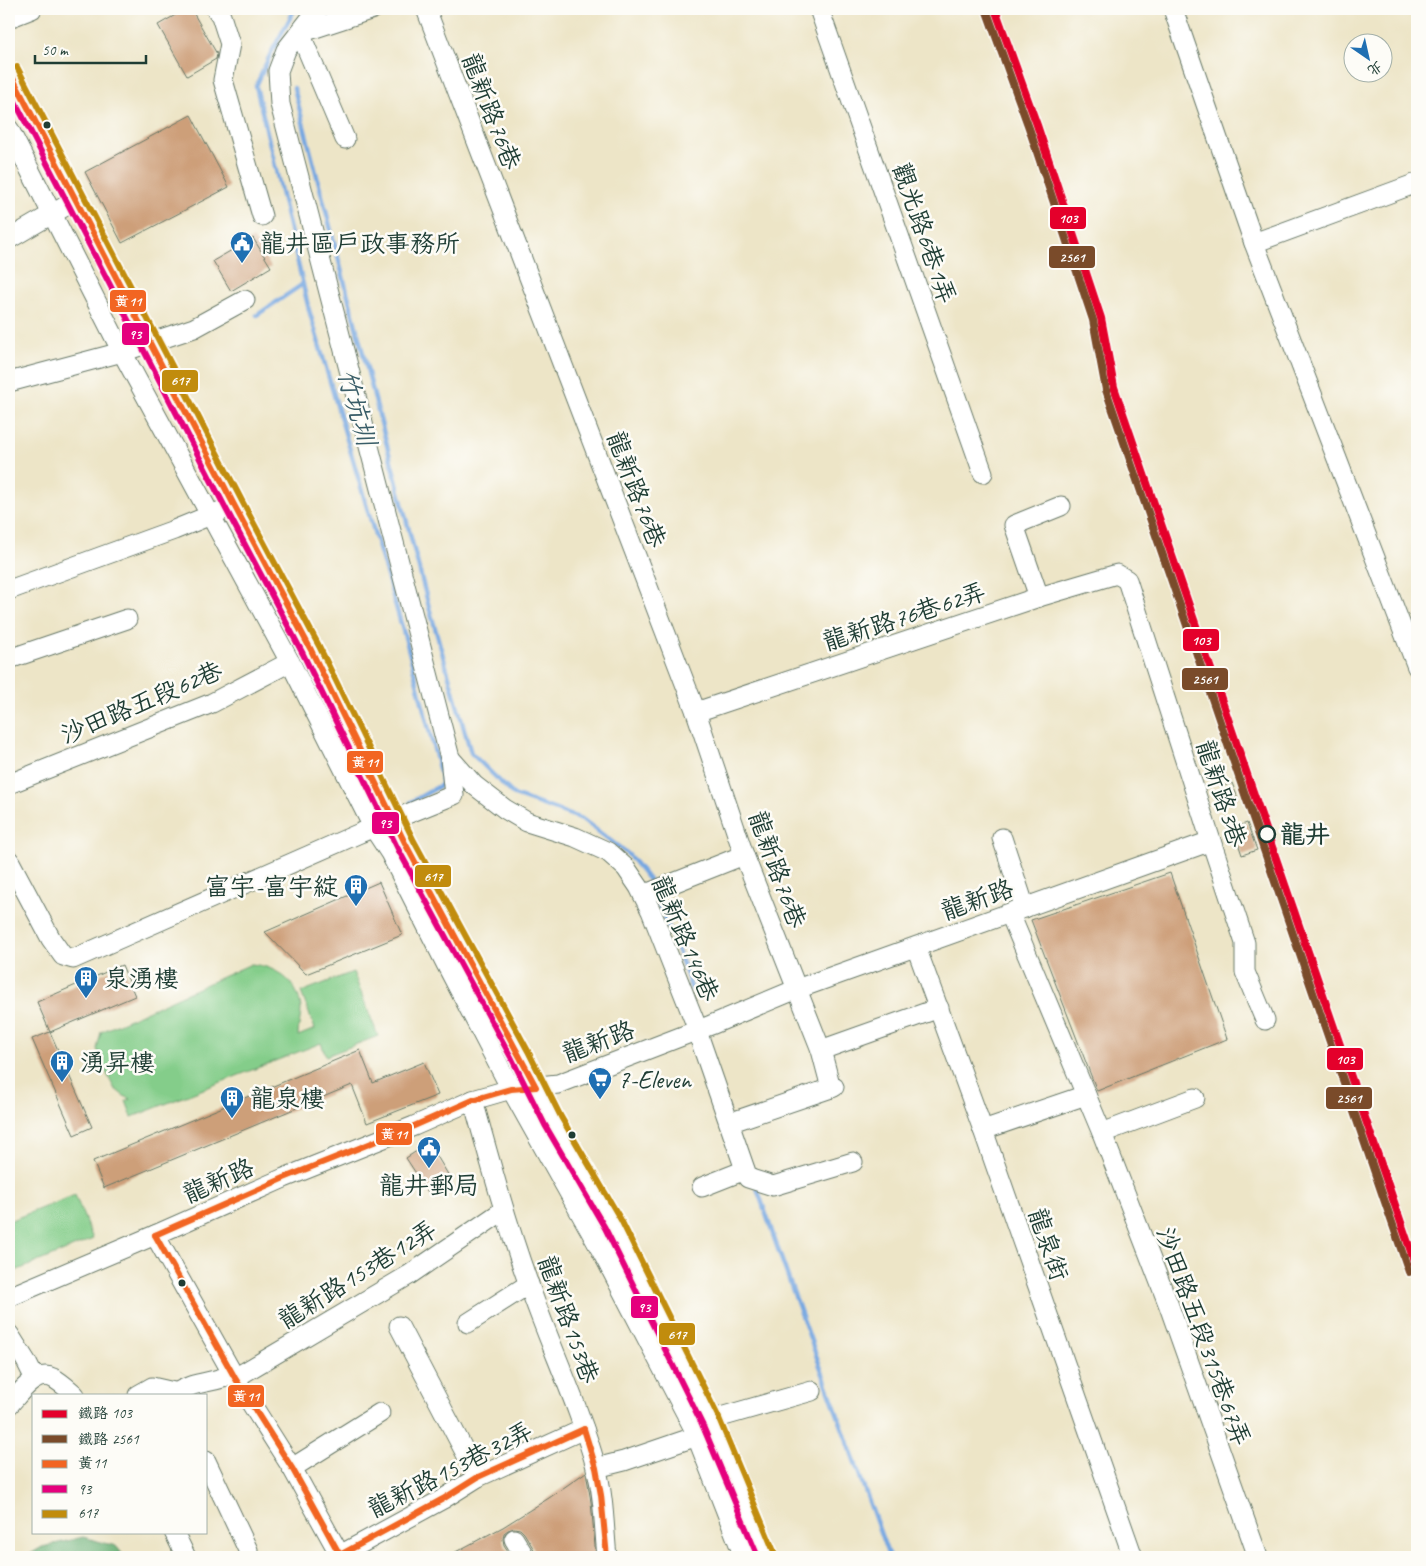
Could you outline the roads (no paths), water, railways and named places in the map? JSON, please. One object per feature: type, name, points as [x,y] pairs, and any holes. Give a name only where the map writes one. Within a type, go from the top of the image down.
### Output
[{"type":"street","points":[[9,18],[32,9]]},
{"type":"street","points":[[216,9],[221,16],[230,44],[223,80],[262,216]]},
{"type":"street","points":[[9,860],[51,939],[63,956],[73,959],[373,827],[454,795],[450,758],[280,104],[278,71],[286,50],[318,9]]},
{"type":"street","points":[[300,33],[373,9]]},
{"type":"street","name":"龍新路76巷","points":[[426,9],[696,712],[744,855],[833,1087],[734,1121]]},
{"type":"street","name":"觀光路6巷1弄","points":[[819,9],[983,473]]},
{"type":"street","points":[[1173,9],[1254,243],[1417,667]]},
{"type":"street","points":[[300,33],[345,139]]},
{"type":"street","points":[[9,71],[75,201],[311,650],[406,845],[520,1055],[553,1121],[613,1224],[712,1424],[768,1557]]},
{"type":"street","points":[[9,129],[122,352],[290,662],[373,827],[390,853],[511,1090],[600,1250],[696,1436],[744,1557]]},
{"type":"street","points":[[1254,243],[1417,183]]},
{"type":"street","points":[[9,239],[75,201]]},
{"type":"street","points":[[82,273],[106,259]]},
{"type":"street","points":[[9,382],[151,343],[194,328],[246,300]]},
{"type":"street","points":[[9,590],[174,530],[234,505]]},
{"type":"street","points":[[1039,597],[1014,525],[1061,506]]},
{"type":"street","name":"龍新路76巷62弄","points":[[696,712],[1039,597],[1117,574],[1127,580]]},
{"type":"street","name":"龍新路3巷","points":[[1127,580],[1210,841],[1245,943],[1245,972],[1265,1020]]},
{"type":"street","points":[[9,659],[127,618]]},
{"type":"street","name":"沙田路五段62巷","points":[[9,784],[212,703],[290,662]]},
{"type":"street","name":"龍新路146巷","points":[[450,758],[474,785],[490,799],[527,822],[575,837],[608,852],[650,892],[672,962],[702,1029],[752,1177]]},
{"type":"street","name":"沙田路五段315巷67弄","points":[[1002,838],[1017,911],[1086,1095],[1169,1306],[1258,1557]]},
{"type":"street","name":"龍新路","points":[[9,1297],[284,1178],[414,1126],[473,1100],[511,1090],[558,1084],[702,1029],[797,989],[1210,841]]},
{"type":"street","points":[[650,892],[744,855]]},
{"type":"street","name":"龍泉街","points":[[916,947],[983,1130],[1133,1557]]},
{"type":"street","points":[[820,1050],[939,1008]]},
{"type":"street","points":[[983,1130],[1086,1095]]},
{"type":"street","points":[[1102,1133],[1195,1098]]},
{"type":"street","name":"龍新路153巷","points":[[473,1100],[504,1210],[528,1284],[584,1429],[596,1468],[608,1557]]},
{"type":"street","points":[[702,1186],[752,1177],[773,1186],[853,1162]]},
{"type":"street","name":"龍新路153巷12弄","points":[[175,1394],[194,1383],[234,1376],[409,1275],[504,1210]]},
{"type":"street","points":[[155,1235],[234,1376],[292,1468],[380,1413]]},
{"type":"street","points":[[468,1323],[528,1284]]},
{"type":"street","points":[[399,1326],[478,1477]]},
{"type":"street","points":[[9,1334],[35,1379]]},
{"type":"street","points":[[9,1405],[29,1383],[48,1375],[55,1378],[74,1394]]},
{"type":"street","points":[[140,1394],[152,1387],[174,1392],[175,1394]]},
{"type":"street","points":[[596,1468],[624,1461],[696,1436],[712,1424],[812,1391]]},
{"type":"street","name":"龍新路153巷32弄","points":[[292,1468],[340,1554],[443,1499],[478,1477],[584,1429]]},
{"type":"street","points":[[208,1465],[248,1550]]},
{"type":"street","points":[[175,1534],[186,1557]]},
{"type":"street","points":[[514,1539],[525,1557]]},
{"type":"waterway","name":"竹坑圳","points":[[295,9],[271,53],[256,86],[309,310],[407,644],[443,784],[411,802]]},
{"type":"waterway","points":[[294,88],[429,607],[471,753],[514,795],[582,819],[628,854],[649,880],[651,886]]},
{"type":"waterway","points":[[257,315],[303,284]]},
{"type":"waterway","points":[[655,895],[692,990]]},
{"type":"waterway","points":[[757,1188],[889,1557]]},
{"type":"rail line","name":"103","points":[[995,9],[1037,125],[1101,318],[1114,387],[1417,1269]]},
{"type":"rail line","name":"2561","points":[[987,12],[1029,128],[1093,320],[1106,390],[1409,1272]]},
{"type":"place","name":"龍井區戶政事務所","points":[[242,264]]},
{"type":"place","name":"龍井","points":[[1267,834]]},
{"type":"place","name":"富宇-富宇綻","points":[[356,907]]},
{"type":"place","name":"泉湧樓","points":[[86,999]]},
{"type":"place","name":"湧昇樓","points":[[62,1083]]},
{"type":"place","name":"7-Eleven","points":[[600,1100]]},
{"type":"place","name":"龍泉樓","points":[[232,1119]]},
{"type":"place","name":"龍井郵局","points":[[429,1169]]}]
